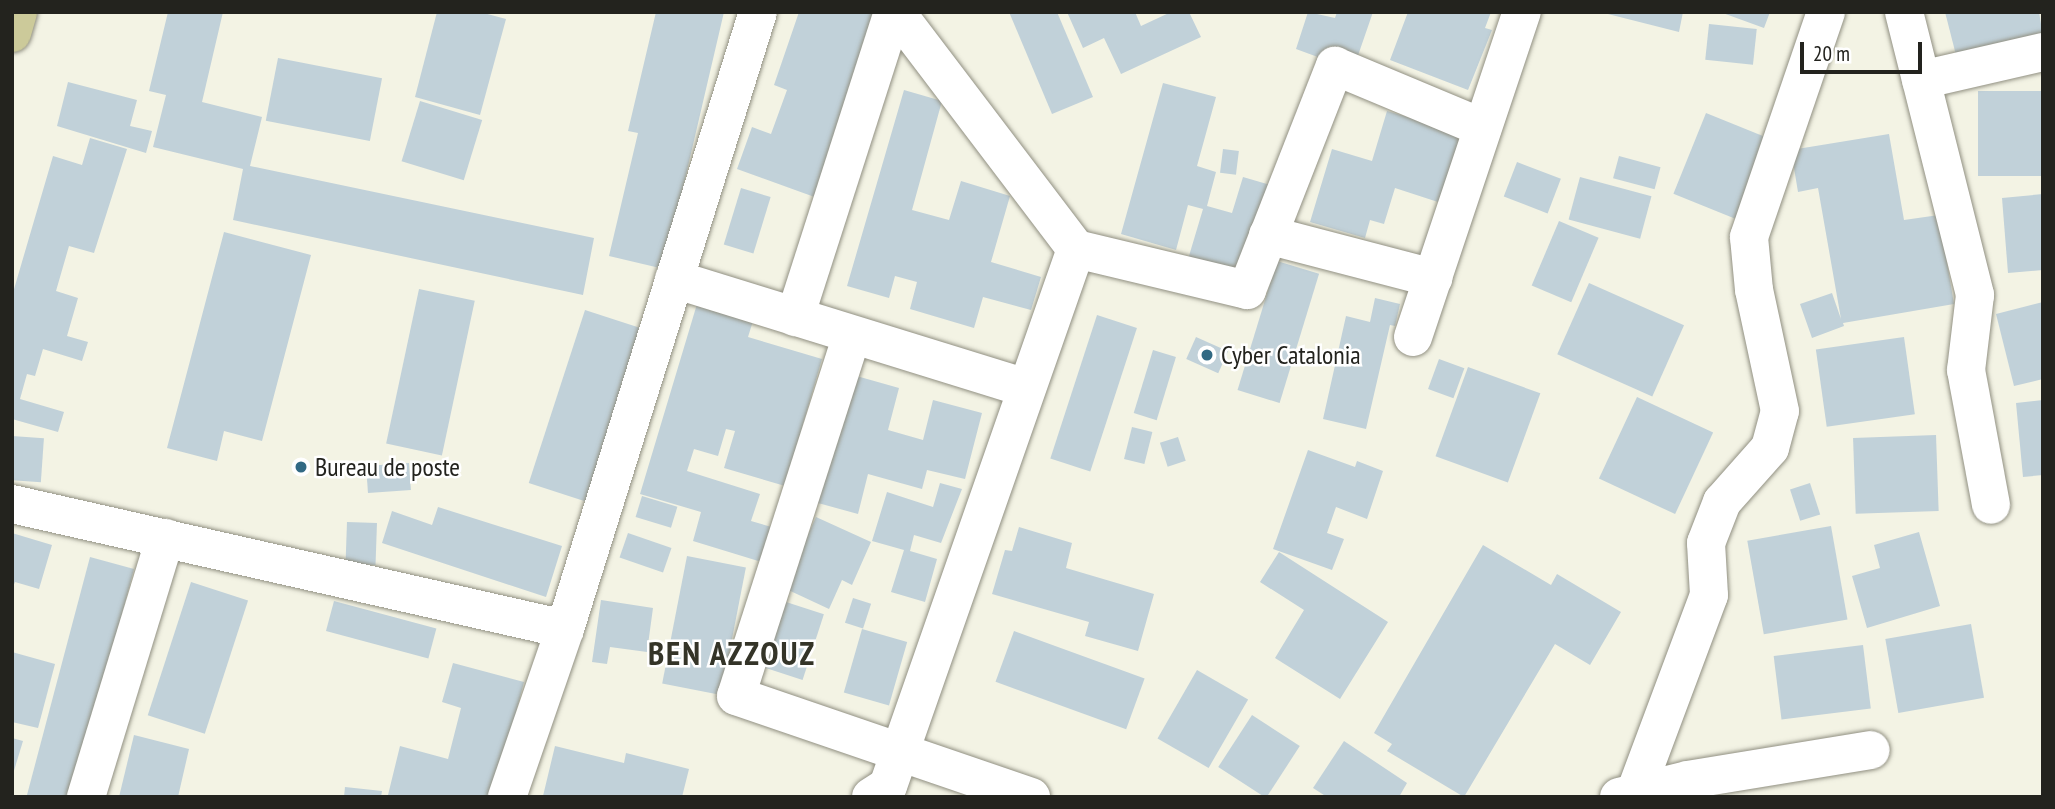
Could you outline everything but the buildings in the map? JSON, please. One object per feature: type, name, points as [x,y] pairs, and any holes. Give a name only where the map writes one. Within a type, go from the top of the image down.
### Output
[{"type":"main road","points":[[12,33],[18,12]]},
{"type":"street","points":[[507,797],[565,629],[758,12]]},
{"type":"street","points":[[795,317],[895,12]]},
{"type":"street","points":[[895,12],[1076,249],[1247,290],[1335,66],[1483,128]]},
{"type":"street","points":[[1413,337],[1522,12]]},
{"type":"street","points":[[1627,795],[1709,595],[1706,542],[1722,502],[1770,448],[1780,411],[1754,290],[1749,237],[1826,12]]},
{"type":"street","points":[[1904,12],[1975,295],[1966,370],[1991,505]]},
{"type":"street","points":[[1921,80],[2043,52]]},
{"type":"street","points":[[1268,235],[1433,278]]},
{"type":"street","points":[[888,783],[1076,249]]},
{"type":"street","points":[[674,279],[1027,388]]},
{"type":"street","points":[[852,335],[736,696],[888,783],[1031,797]]},
{"type":"street","points":[[12,504],[565,629]]},
{"type":"street","points":[[86,797],[165,538]]},
{"type":"street","points":[[1627,795],[1688,780],[1871,750]]},
{"type":"place","name":"Cyber Catalonia","points":[[1207,355]]},
{"type":"place","name":"Bureau de poste","points":[[301,467]]},
{"type":"district","name":"BEN AZZOUZ","points":[[732,653]]}]
